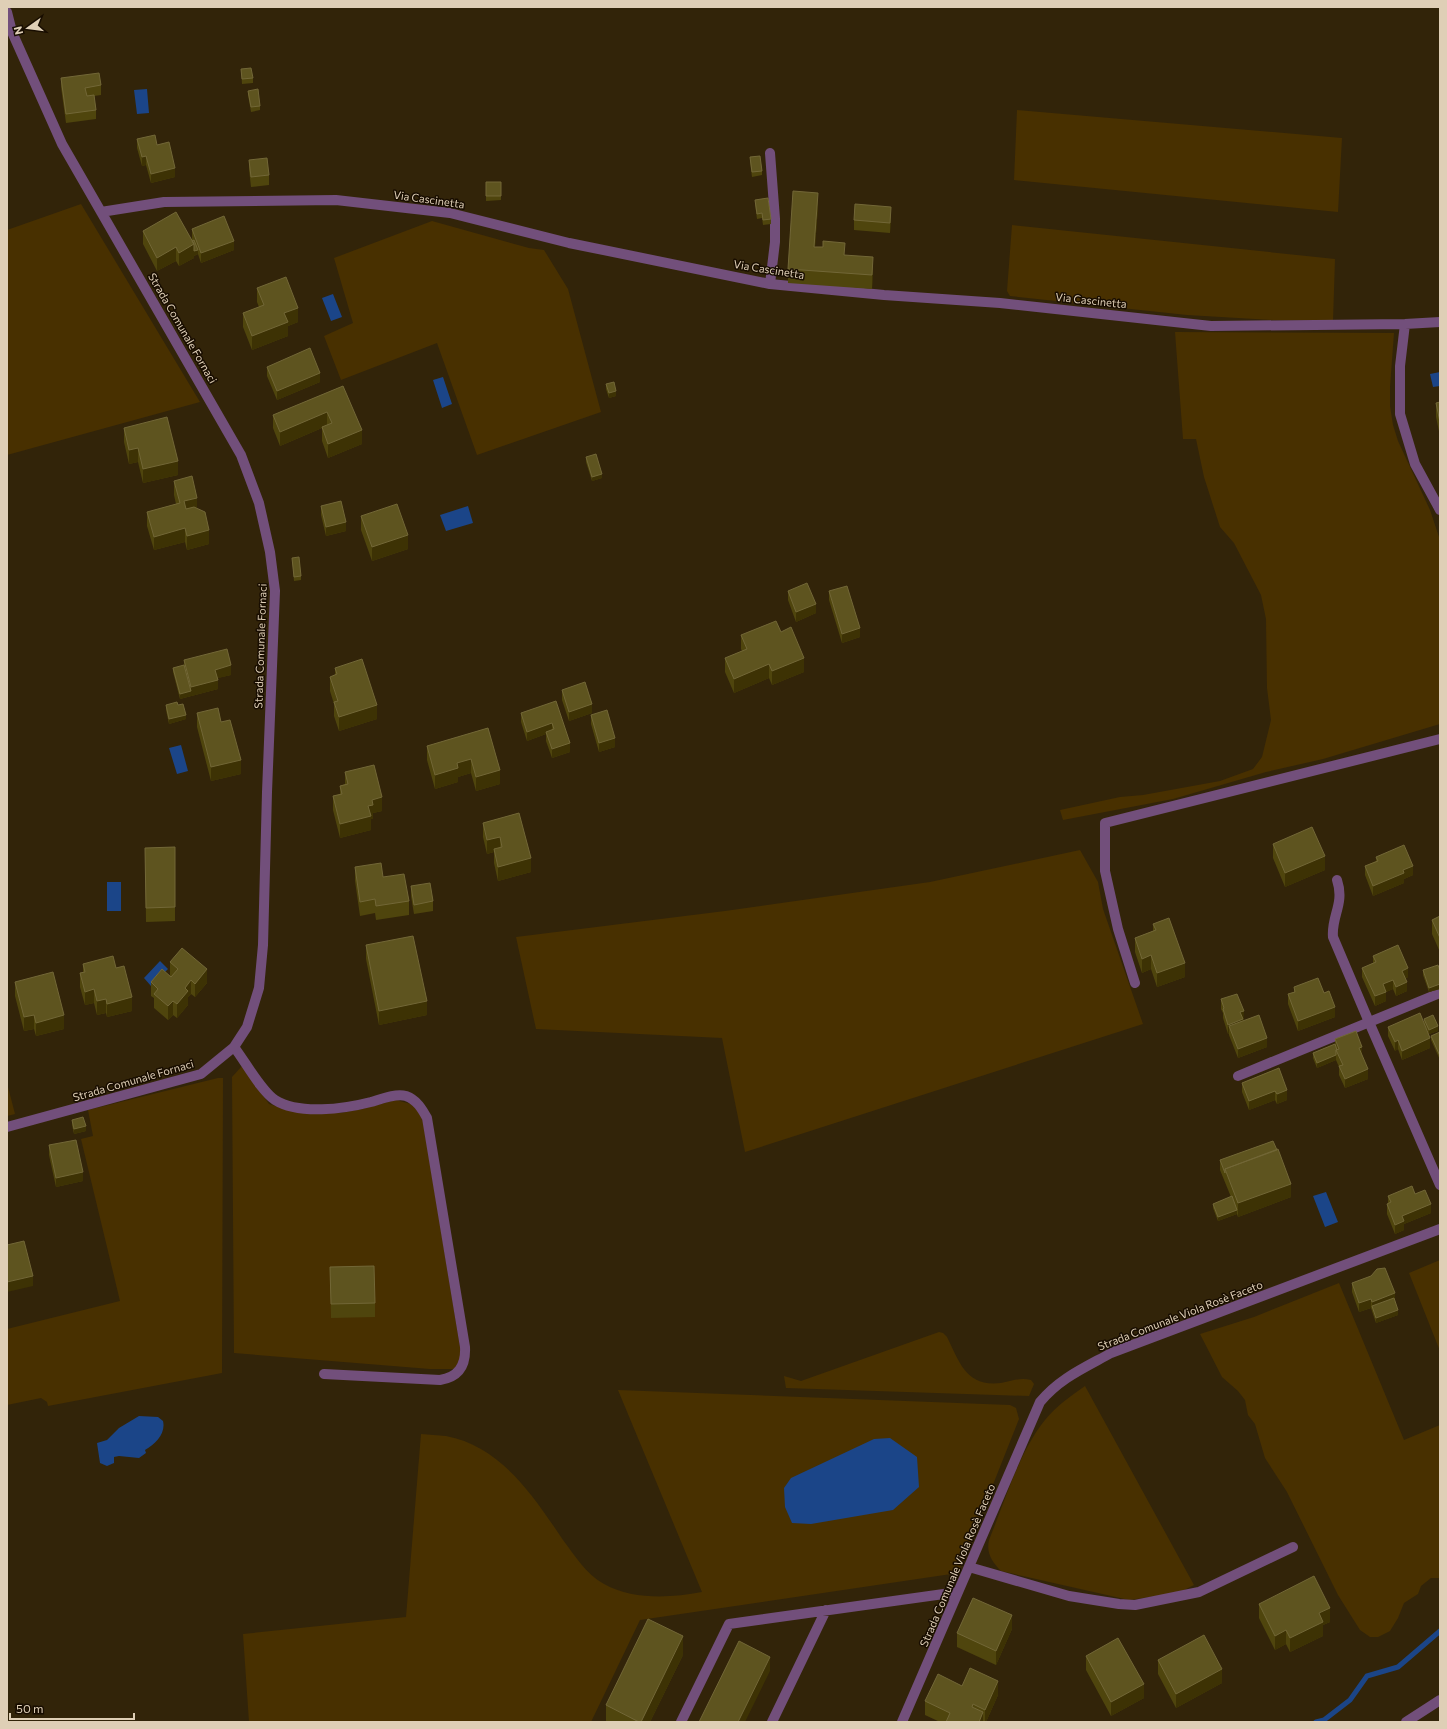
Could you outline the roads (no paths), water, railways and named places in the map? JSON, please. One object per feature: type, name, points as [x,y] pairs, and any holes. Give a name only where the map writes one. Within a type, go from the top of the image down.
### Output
[{"type":"street","name":"Strada Comunale Fornaci","points":[[7,12],[12,32],[62,144],[241,454],[259,504],[270,552],[275,591],[266,792],[263,945],[259,988],[247,1027],[234,1047],[201,1074],[7,1127]]},
{"type":"street","points":[[770,154],[775,219],[775,242],[770,284]]},
{"type":"street","name":"Via Cascinetta","points":[[101,212],[164,202],[336,200],[450,213],[569,243],[770,284],[884,295],[1000,302],[1211,326],[1405,324],[1440,322]]},
{"type":"street","points":[[1405,324],[1400,366],[1400,414],[1415,464],[1440,510]]},
{"type":"street","points":[[1135,983],[1118,929],[1105,871],[1105,824],[1440,739]]},
{"type":"street","points":[[1337,880],[1340,897],[1333,930],[1333,937],[1440,1185]]},
{"type":"street","points":[[1238,1076],[1440,993]]},
{"type":"street","points":[[234,1047],[267,1092],[276,1100],[287,1105],[300,1108],[330,1109],[406,1096],[418,1104],[427,1118],[465,1347],[466,1355],[463,1367],[454,1376],[440,1380],[324,1374]]},
{"type":"street","name":"Strada Comunale Viola Rosè Faceto","points":[[902,1722],[1040,1402],[1051,1389],[1062,1380],[1111,1353],[1440,1229]]},
{"type":"street","points":[[969,1567],[1069,1596],[1119,1604],[1135,1604],[1199,1592],[1293,1547]]},
{"type":"street","points":[[681,1722],[729,1624],[958,1592]]},
{"type":"street","points":[[772,1722],[826,1610]]},
{"type":"street","points":[[1406,1722],[1440,1700]]},
{"type":"water","points":[[147,89],[149,113],[137,114],[134,90]]},
{"type":"water","points":[[333,294],[342,317],[331,321],[322,298]]},
{"type":"water","points":[[1440,372],[1440,386],[1433,387],[1430,374]]},
{"type":"water","points":[[443,377],[452,404],[442,408],[433,380]]},
{"type":"water","points":[[468,506],[473,523],[446,531],[440,515]]},
{"type":"water","points":[[181,745],[188,771],[177,774],[169,748]]},
{"type":"water","points":[[107,882],[121,882],[121,911],[107,911]]},
{"type":"water","points":[[160,961],[168,969],[151,986],[144,978]]},
{"type":"water","points":[[1326,1192],[1338,1222],[1325,1227],[1313,1196]]},
{"type":"water","points":[[139,1416],[158,1417],[163,1421],[163,1430],[159,1438],[153,1445],[145,1450],[146,1453],[139,1458],[119,1456],[114,1457],[114,1463],[107,1466],[100,1463],[97,1443],[107,1440],[119,1428]]},
{"type":"water","points":[[890,1438],[917,1457],[919,1487],[893,1510],[811,1524],[792,1523],[785,1507],[784,1488],[791,1478],[874,1439]]},
{"type":"waterway","points":[[1316,1722],[1324,1720],[1350,1700],[1367,1676],[1398,1667],[1440,1631]]}]
